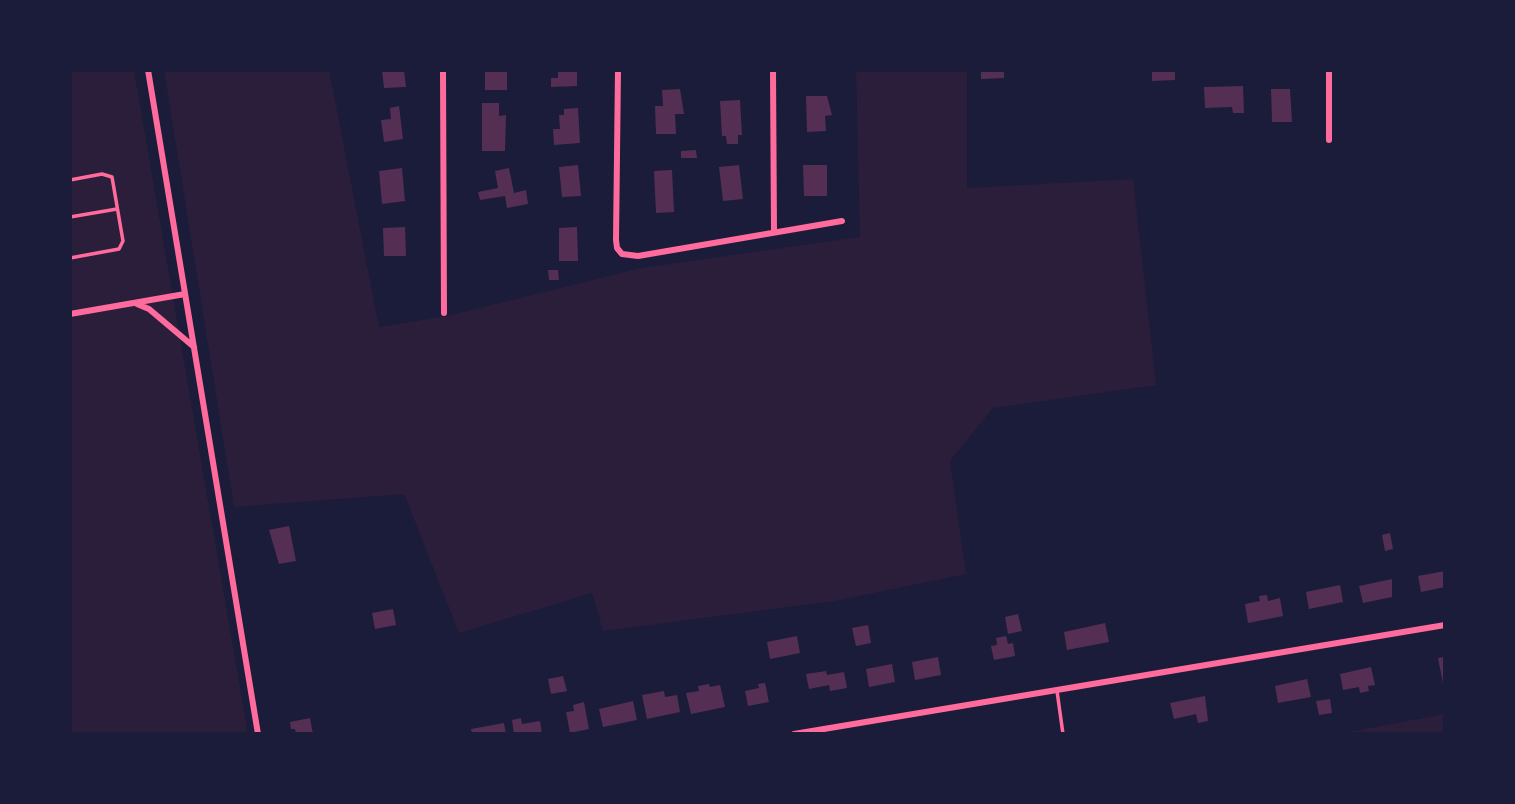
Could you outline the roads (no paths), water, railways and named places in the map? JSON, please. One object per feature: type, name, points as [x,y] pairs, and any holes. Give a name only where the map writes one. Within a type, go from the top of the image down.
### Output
[{"type":"street","points":[[148,70],[258,734]]},
{"type":"street","points":[[443,70],[444,313]]},
{"type":"street","points":[[618,70],[617,248],[627,256],[842,221]]},
{"type":"street","points":[[773,70],[774,231]]},
{"type":"street","points":[[1329,70],[1329,140]]},
{"type":"street","points":[[70,314],[185,294]]},
{"type":"street","points":[[136,303],[149,309],[194,347]]},
{"type":"street","points":[[794,734],[1445,625]]},
{"type":"lane","points":[[70,180],[102,174],[112,177],[122,241],[119,249],[70,258]]},
{"type":"lane","points":[[70,217],[117,209]]},
{"type":"lane","points":[[1056,690],[1063,734]]}]
